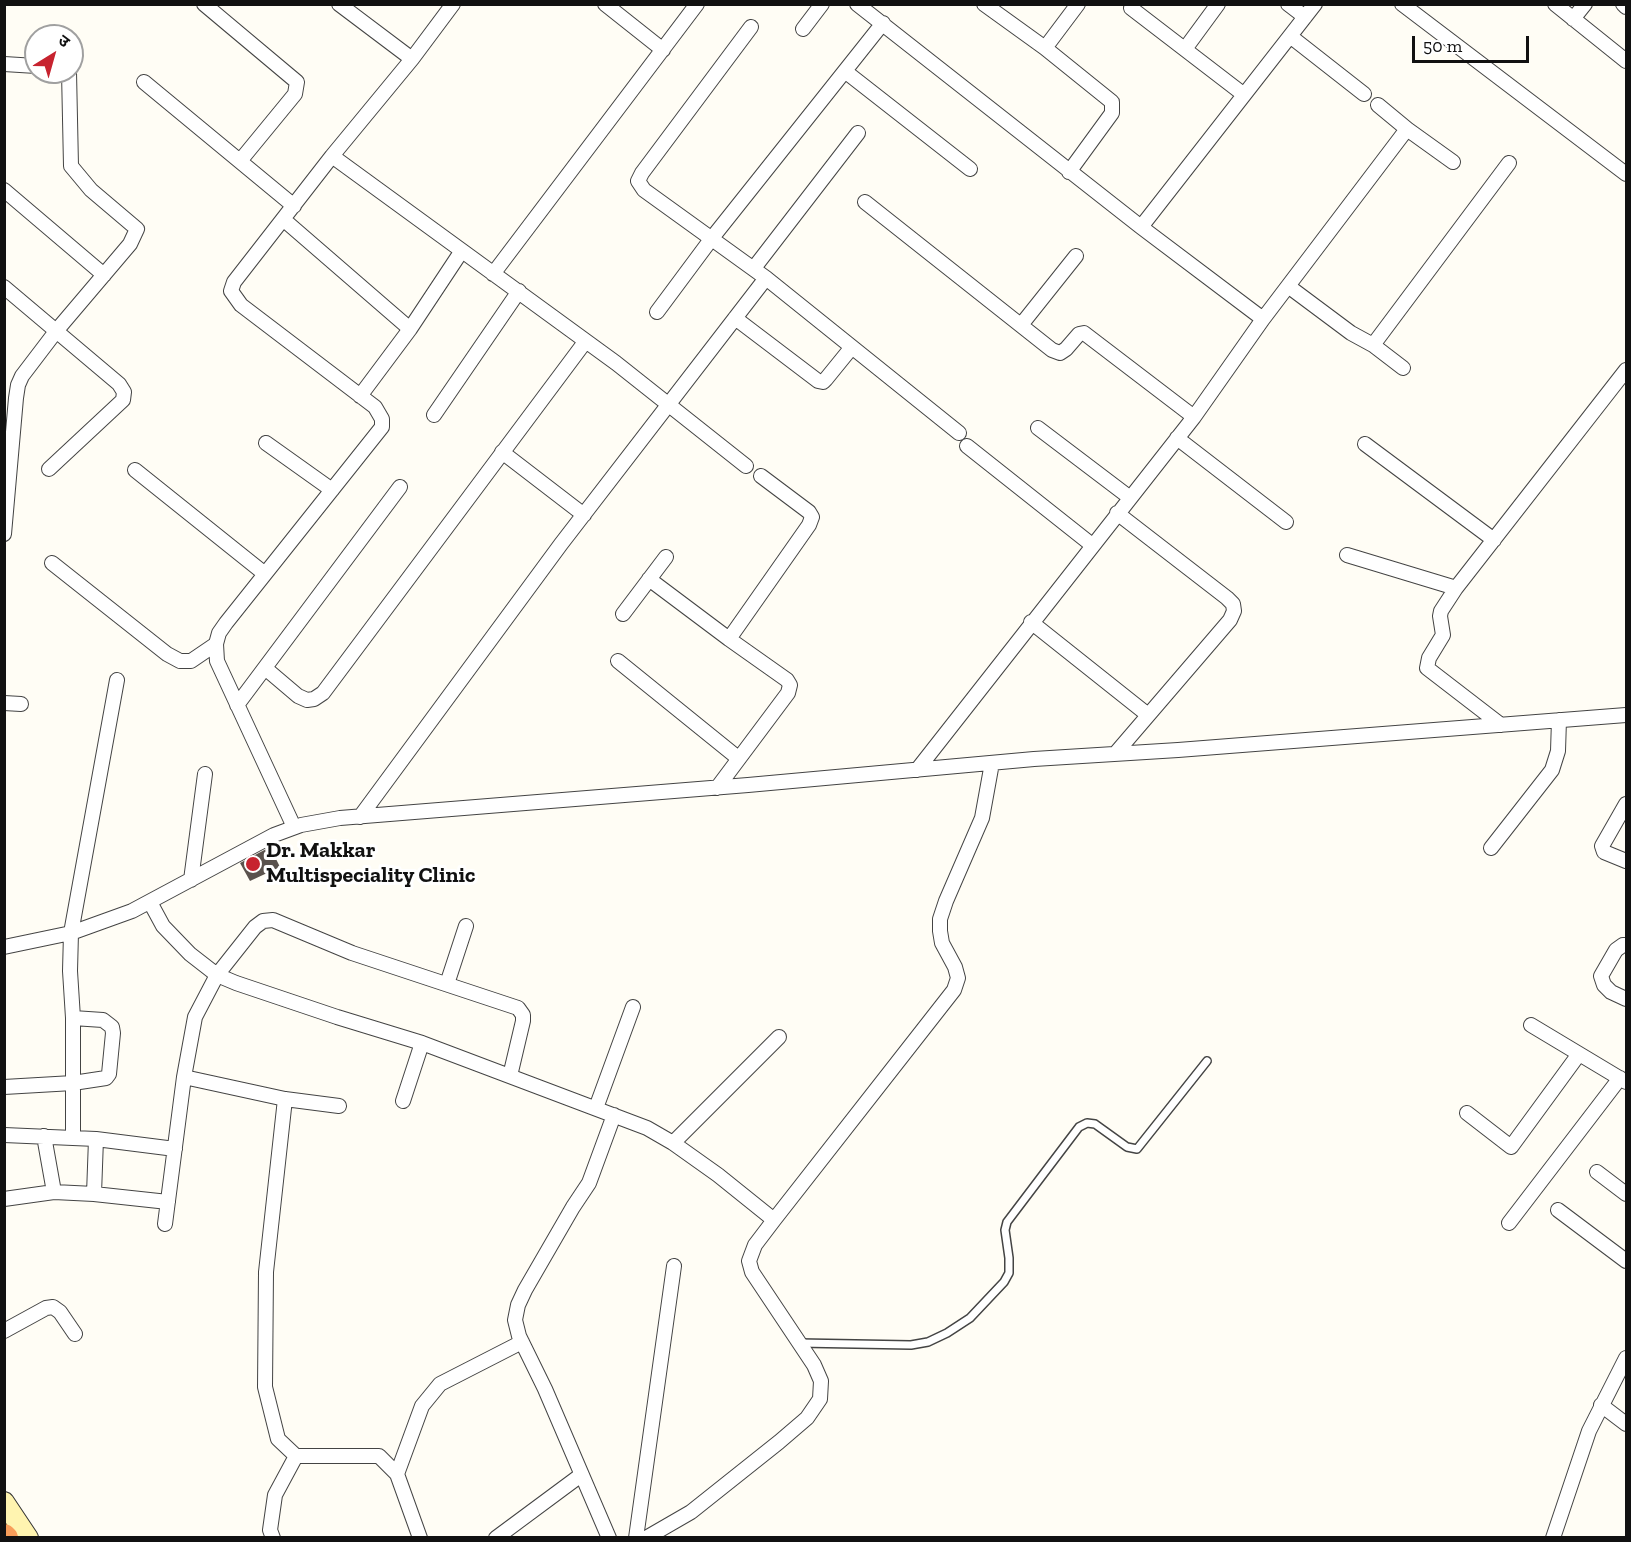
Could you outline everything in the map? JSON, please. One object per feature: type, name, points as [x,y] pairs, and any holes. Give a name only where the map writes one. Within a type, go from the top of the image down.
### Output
[{"type":"main road","points":[[4,1502],[28,1538]]},
{"type":"street","points":[[204,4],[297,82],[295,94],[240,161]]},
{"type":"street","points":[[339,4],[412,59]]},
{"type":"street","points":[[294,827],[218,661],[216,644],[219,633],[226,623],[382,427],[382,419],[375,407],[241,305],[231,291],[234,282],[332,156],[412,59],[453,4]]},
{"type":"street","points":[[605,4],[663,50]]},
{"type":"street","points":[[494,274],[697,4]]},
{"type":"street","points":[[803,29],[822,4]]},
{"type":"street","points":[[857,4],[1069,172],[1263,319]]},
{"type":"street","points":[[984,4],[1045,48],[1112,102],[1112,113],[1069,172]]},
{"type":"street","points":[[1045,48],[1078,4]]},
{"type":"street","points":[[1185,49],[1218,4]]},
{"type":"street","points":[[1288,4],[1305,17]]},
{"type":"street","points":[[1141,227],[1315,4]]},
{"type":"street","points":[[1402,4],[1626,174]]},
{"type":"street","points":[[1555,4],[1626,61]]},
{"type":"street","points":[[1573,19],[1585,4]]},
{"type":"street","points":[[1131,8],[1243,94]]},
{"type":"street","points":[[657,312],[712,238],[883,23]]},
{"type":"street","points":[[751,27],[638,181],[644,190],[754,268],[958,433]]},
{"type":"street","points":[[1290,36],[1364,94]]},
{"type":"street","points":[[4,64],[24,65]]},
{"type":"street","points":[[846,72],[970,169]]},
{"type":"street","points":[[144,82],[294,206]]},
{"type":"street","points":[[4,534],[18,385],[22,376],[57,330],[130,244],[137,229],[91,190],[71,166],[69,84]]},
{"type":"street","points":[[1378,105],[1453,162]]},
{"type":"street","points":[[917,770],[1194,417],[1263,319],[1407,129]]},
{"type":"street","points":[[754,268],[858,133]]},
{"type":"street","points":[[332,156],[616,363],[746,466]]},
{"type":"street","points":[[1373,345],[1509,163]]},
{"type":"street","points":[[4,190],[104,274]]},
{"type":"street","points":[[865,202],[1052,350],[1060,352],[1066,349],[1079,334],[1084,333],[1194,417]]},
{"type":"street","points":[[283,219],[410,329]]},
{"type":"street","points":[[360,396],[410,329],[461,252]]},
{"type":"street","points":[[1021,325],[1076,256]]},
{"type":"street","points":[[360,817],[584,515],[766,278]]},
{"type":"street","points":[[1288,286],[1403,368]]},
{"type":"street","points":[[4,287],[119,384],[124,392],[123,400],[49,469]]},
{"type":"street","points":[[434,415],[519,291]]},
{"type":"street","points":[[735,318],[818,381],[823,382],[852,347]]},
{"type":"street","points":[[265,668],[298,696],[307,700],[314,699],[322,693],[585,342]]},
{"type":"street","points":[[1502,725],[1427,668],[1426,663],[1443,635],[1441,611],[1456,588],[1626,370]]},
{"type":"street","points":[[1038,428],[1129,497]]},
{"type":"street","points":[[1177,438],[1286,522]]},
{"type":"street","points":[[266,443],[332,490]]},
{"type":"street","points":[[1365,444],[1494,540]]},
{"type":"street","points":[[967,446],[1092,545]]},
{"type":"street","points":[[502,452],[584,515]]},
{"type":"street","points":[[135,470],[265,574]]},
{"type":"street","points":[[729,639],[809,525],[812,517],[809,512],[761,476]]},
{"type":"street","points":[[237,705],[400,487]]},
{"type":"street","points":[[1115,754],[1230,620],[1234,611],[1233,604],[1227,598],[1117,513]]},
{"type":"street","points":[[1347,555],[1456,588]]},
{"type":"street","points":[[623,614],[666,557]]},
{"type":"street","points":[[52,563],[167,654],[180,661],[191,661],[216,644]]},
{"type":"street","points":[[649,579],[787,680],[789,686],[788,693],[717,788]]},
{"type":"street","points":[[1031,622],[1148,715]]},
{"type":"street","points":[[618,660],[738,758]]},
{"type":"street","points":[[73,1138],[71,933],[117,680]]},
{"type":"street","points":[[4,703],[21,704]]},
{"type":"street","points":[[4,947],[71,933],[132,911],[274,835],[294,827],[340,818],[992,763],[1626,715]]},
{"type":"street","points":[[1491,848],[1552,770],[1558,751],[1559,720]]},
{"type":"street","points":[[646,1538],[691,1512],[807,1418],[820,1399],[821,1381],[814,1365],[752,1272],[749,1261],[755,1245],[954,990],[958,978],[955,967],[942,943],[940,919],[982,818],[992,763]]},
{"type":"street","points":[[191,880],[205,774]]},
{"type":"street","points":[[1626,804],[1602,846],[1604,852],[1626,861]]},
{"type":"street","points":[[150,902],[163,926],[190,954],[217,975],[337,1017],[422,1043],[647,1128],[673,1143],[718,1175],[774,1220]]},
{"type":"street","points":[[165,1224],[184,1077],[195,1017],[217,975],[255,927],[263,921],[273,920],[352,953],[518,1008],[523,1015],[510,1076]]},
{"type":"street","points":[[447,984],[466,926]]},
{"type":"street","points":[[1626,945],[1616,950],[1601,976],[1604,985],[1611,992],[1626,999]]},
{"type":"street","points":[[596,1108],[633,1007]]},
{"type":"street","points":[[4,1087],[101,1080],[109,1074],[112,1027],[103,1020],[73,1018]]},
{"type":"street","points":[[1509,1223],[1623,1080],[1532,1025]]},
{"type":"street","points":[[673,1143],[779,1037]]},
{"type":"street","points":[[403,1101],[422,1043]]},
{"type":"street","points":[[1467,1113],[1511,1147],[1579,1054]]},
{"type":"street","points":[[184,1077],[285,1099],[339,1106]]},
{"type":"street","points":[[285,1099],[266,1272],[265,1387],[278,1439],[296,1456],[379,1456],[398,1474],[420,1538]]},
{"type":"street","points":[[609,1538],[545,1389],[522,1342],[515,1320],[518,1305],[589,1183],[614,1115]]},
{"type":"street","points":[[4,1135],[96,1139],[175,1149]]},
{"type":"street","points":[[44,1136],[54,1192]]},
{"type":"street","points":[[94,1194],[96,1139]]},
{"type":"street","points":[[1597,1172],[1626,1194]]},
{"type":"street","points":[[4,1199],[54,1192],[168,1202]]},
{"type":"street","points":[[1558,1210],[1626,1261]]},
{"type":"street","points":[[636,1538],[674,1266]]},
{"type":"street","points":[[4,1331],[46,1308],[53,1307],[60,1312],[75,1334]]},
{"type":"street","points":[[398,1474],[422,1406],[440,1384],[522,1342]]},
{"type":"street","points":[[1553,1538],[1589,1431],[1626,1358]]},
{"type":"street","points":[[1601,1405],[1626,1424]]},
{"type":"street","points":[[273,1538],[270,1530],[275,1495],[296,1456]]},
{"type":"street","points":[[496,1538],[581,1474]]},
{"type":"lane","points":[[799,1343],[911,1345],[928,1342],[970,1318],[1004,1282],[1009,1273],[1006,1222],[1079,1127],[1087,1123],[1095,1124],[1127,1147],[1137,1149],[1207,1061]]},
{"type":"building","points":[[270,847],[280,867],[250,881],[240,863]]},
{"type":"place","name":"Dr. Makkar Multispeciality Clinic","points":[[253,864]]}]
